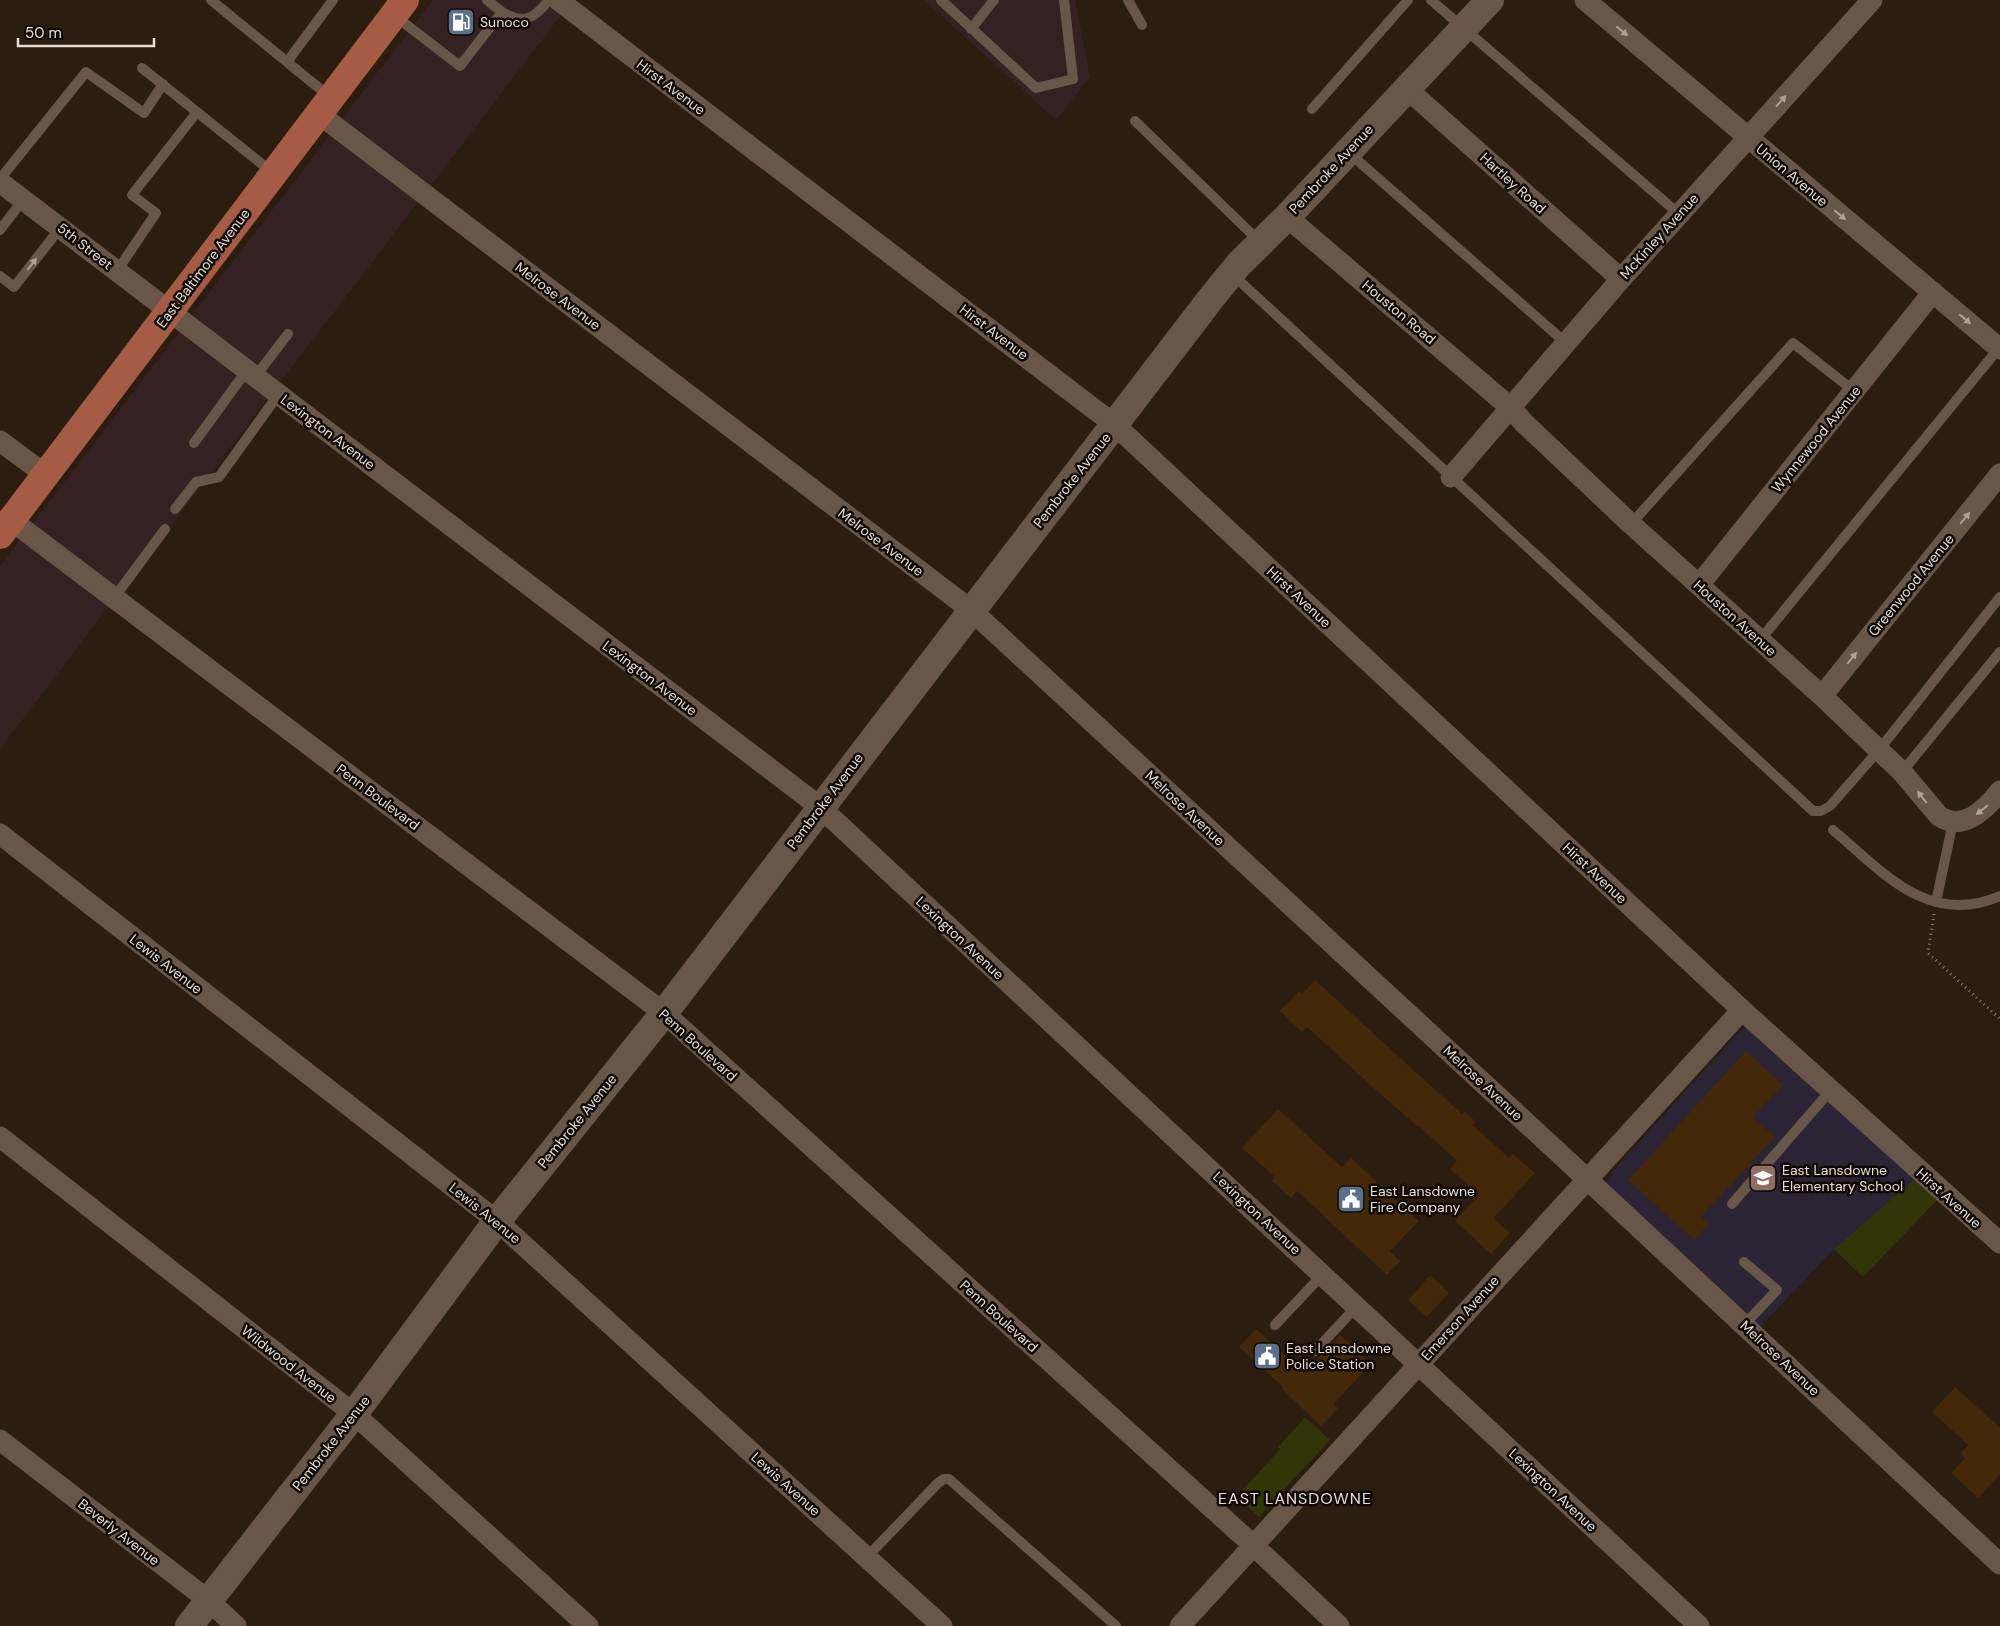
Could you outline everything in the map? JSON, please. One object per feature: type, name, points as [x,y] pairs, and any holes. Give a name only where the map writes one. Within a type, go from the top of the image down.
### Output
[{"type":"main road","name":"East Baltimore Avenue","points":[[6,528],[400,8]]},
{"type":"street","name":"Hirst Avenue","points":[[558,0],[1115,424],[1742,1010],[2000,1243]]},
{"type":"street","name":"Pembroke Avenue","points":[[189,1626],[354,1414],[497,1221],[664,1013],[1231,273],[1287,217],[1490,0]]},
{"type":"street","name":"Union Avenue","points":[[1585,0],[2000,348]]},
{"type":"street","name":"McKinley Avenue","points":[[1451,477],[1620,279],[1872,0]]},
{"type":"street","name":"Hartley Road","points":[[1406,88],[1620,279]]},
{"type":"street","name":"Melrose Avenue","points":[[325,106],[971,610],[1587,1179],[2000,1564]]},
{"type":"street","name":"5th Street","points":[[0,180],[23,200],[170,311]]},
{"type":"street","name":"Houston Road","points":[[1287,217],[1511,408]]},
{"type":"street","name":"Wynnewood Avenue","points":[[1699,585],[1933,292]]},
{"type":"street","name":"Lexington Avenue","points":[[170,311],[820,807],[1323,1274],[1698,1626]]},
{"type":"street","name":"Houston Avenue","points":[[1511,408],[1524,423],[1631,524],[1822,696],[1879,750],[1902,772],[1931,808],[1946,821],[1957,822]]},
{"type":"street","points":[[0,441],[46,475]]},
{"type":"street","name":"Greenwood Avenue","points":[[1822,696],[2000,474]]},
{"type":"street","name":"Penn Boulevard","points":[[6,528],[114,598],[664,1013],[1339,1626]]},
{"type":"street","points":[[1957,822],[1978,814],[2000,791]]},
{"type":"street","name":"Lewis Avenue","points":[[0,834],[497,1221],[942,1626]]},
{"type":"street","name":"Emerson Avenue","points":[[1180,1626],[1742,1010]]},
{"type":"street","name":"Wildwood Avenue","points":[[0,1138],[354,1414],[588,1626]]},
{"type":"street","name":"Beverly Avenue","points":[[0,1440],[208,1600],[236,1626]]},
{"type":"lane","points":[[211,0],[287,62],[325,106]]},
{"type":"lane","points":[[287,62],[333,0]]},
{"type":"lane","points":[[487,0],[513,19],[528,19],[539,12],[549,0]]},
{"type":"lane","points":[[941,0],[1036,88],[1073,79],[1064,0]]},
{"type":"lane","points":[[971,29],[994,0]]},
{"type":"lane","points":[[1128,0],[1142,25]]},
{"type":"lane","points":[[1312,109],[1408,0]]},
{"type":"lane","points":[[1432,0],[1679,214]]},
{"type":"lane","points":[[400,8],[460,66],[502,12]]},
{"type":"lane","points":[[142,68],[274,174]]},
{"type":"lane","points":[[0,180],[86,72],[144,113],[163,84]]},
{"type":"lane","points":[[117,271],[156,213],[132,195],[197,112]]},
{"type":"lane","points":[[1135,121],[1260,243]]},
{"type":"lane","points":[[1347,152],[1566,343]]},
{"type":"lane","points":[[0,230],[23,200]]},
{"type":"lane","points":[[0,276],[14,287],[61,227]]},
{"type":"lane","points":[[1231,273],[1813,811],[1821,811],[1830,806],[1879,750],[2000,597]]},
{"type":"lane","points":[[194,443],[251,373],[288,334]]},
{"type":"lane","points":[[1631,524],[1794,343],[1854,391]]},
{"type":"lane","points":[[1760,640],[2000,348]]},
{"type":"lane","points":[[175,509],[196,482],[219,477],[278,395]]},
{"type":"lane","points":[[114,598],[165,529]]},
{"type":"lane","points":[[1902,772],[2000,652]]},
{"type":"lane","points":[[1936,902],[1957,822]]},
{"type":"lane","points":[[1833,830],[1906,890],[1926,900],[1966,905],[2000,896]]},
{"type":"lane","points":[[1732,1204],[1831,1090]]},
{"type":"lane","points":[[1744,1262],[1777,1290],[1744,1325]]},
{"type":"lane","points":[[1275,1325],[1323,1274]]},
{"type":"lane","points":[[1315,1351],[1357,1306]]},
{"type":"lane","points":[[867,1557],[938,1483],[944,1479],[949,1480],[1116,1626]]},
{"type":"path","points":[[1936,902],[1928,953],[2000,1019]]},
{"type":"shaded area","points":[[433,0],[544,0],[562,14],[0,749],[0,566]]},
{"type":"shaded area","points":[[924,0],[1075,0],[1090,77],[1056,120]]},
{"type":"shaded area","name":"East Lansdowne Elementary School","points":[[1752,1027],[1940,1197],[1863,1277],[1834,1249],[1759,1328],[1607,1186],[1609,1175],[1737,1034],[1745,1028]]},
{"type":"green space","points":[[1917,1177],[1940,1197],[1863,1277],[1834,1249]]},
{"type":"green space","points":[[1305,1417],[1330,1440],[1259,1517],[1236,1497],[1280,1449],[1278,1447]]},
{"type":"building","points":[[1315,980],[1462,1114],[1464,1111],[1476,1122],[1473,1125],[1509,1158],[1513,1154],[1535,1173],[1494,1218],[1510,1233],[1491,1254],[1455,1221],[1479,1195],[1450,1169],[1457,1161],[1307,1027],[1302,1032],[1280,1011],[1299,991],[1302,994]]},
{"type":"building","points":[[1746,1051],[1783,1085],[1753,1117],[1775,1137],[1701,1217],[1709,1224],[1694,1240],[1628,1180]]},
{"type":"building","points":[[1278,1109],[1342,1167],[1351,1158],[1419,1221],[1390,1251],[1400,1261],[1387,1275],[1297,1191],[1291,1198],[1272,1181],[1275,1177],[1242,1148]]},
{"type":"building","points":[[1430,1275],[1449,1293],[1427,1317],[1408,1300]]},
{"type":"building","points":[[1256,1329],[1305,1373],[1340,1335],[1371,1364],[1333,1404],[1338,1408],[1321,1426],[1282,1389],[1283,1387],[1239,1347]]},
{"type":"building","points":[[1955,1387],[2000,1428],[2000,1474],[1978,1498],[1951,1473],[1965,1458],[1961,1453],[1968,1445],[1932,1412]]},
{"type":"place","name":"Sunoco","points":[[461,22]]},
{"type":"place","name":"East Lansdowne Elementary School","points":[[1763,1178]]},
{"type":"place","name":"East Lansdowne Fire Company","points":[[1351,1199]]},
{"type":"place","name":"East Lansdowne Police Station","points":[[1267,1356]]},
{"type":"district","name":"EAST LANSDOWNE","points":[[1295,1498]]}]
